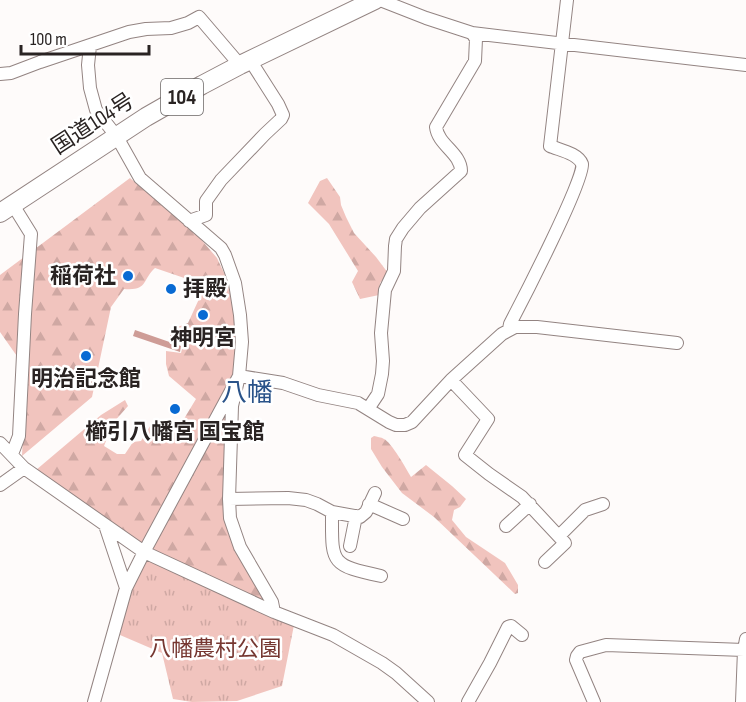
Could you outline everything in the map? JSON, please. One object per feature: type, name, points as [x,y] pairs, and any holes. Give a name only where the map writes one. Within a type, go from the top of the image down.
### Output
[{"type":"highway","name":"国道104号","points":[[6,209],[146,117],[352,5],[377,0]]},
{"type":"street","points":[[377,0],[472,33],[746,65]]},
{"type":"street","points":[[509,329],[582,171],[580,160],[550,146],[567,0]]},
{"type":"street","points":[[0,74],[11,73],[129,32],[171,28],[198,17],[245,62],[278,104],[283,115],[221,180],[206,201],[206,215],[189,220]]},
{"type":"street","points":[[368,409],[378,394],[382,374],[381,333],[385,290],[394,271],[396,239],[420,208],[461,171],[461,164],[439,137],[436,127],[475,61],[476,39],[472,33]]},
{"type":"street","points":[[90,46],[88,64],[90,88],[96,110],[117,137],[140,178],[220,248],[225,255],[235,283],[242,342],[239,376],[232,406],[230,518],[240,548],[272,602],[274,612]]},
{"type":"street","points":[[6,209],[32,234],[25,314],[19,436],[12,454]]},
{"type":"street","points":[[239,376],[283,382],[318,394],[358,403],[389,422],[405,425],[412,422],[451,380],[502,334],[515,327],[537,327],[677,343]]},
{"type":"street","points":[[94,702],[126,588],[239,376]]},
{"type":"street","points":[[451,380],[488,419],[465,455],[530,504],[565,543],[545,562]]},
{"type":"street","points":[[0,443],[24,468],[144,552],[274,612],[333,635],[382,663],[428,702]]},
{"type":"street","points":[[0,485],[24,468]]},
{"type":"street","points":[[229,500],[288,498],[317,504],[332,512],[360,517],[372,499],[403,519]]},
{"type":"street","points":[[506,526],[530,504]]},
{"type":"street","points":[[559,536],[585,510],[603,504]]},
{"type":"street","points":[[332,512],[332,547],[338,561],[352,570],[381,576]]},
{"type":"street","points":[[350,546],[356,516]]},
{"type":"street","points":[[105,525],[126,588]]},
{"type":"street","points":[[468,702],[508,627],[512,626],[522,635]]},
{"type":"street","points":[[594,702],[576,660],[580,652],[606,645],[745,645],[742,702]]},
{"type":"green space","points":[[130,178],[199,237],[217,258],[225,275],[240,342],[225,522],[235,551],[266,599],[258,600],[154,553],[36,470],[101,415],[125,400],[128,406],[113,423],[104,446],[117,454],[125,454],[133,442],[141,441],[152,423],[156,421],[176,432],[196,399],[169,376],[166,351],[181,353],[183,345],[170,337],[170,330],[188,323],[199,299],[195,295],[196,282],[155,268],[144,284],[137,288],[124,289],[111,307],[92,397],[22,456],[26,369],[0,332],[0,275]]},
{"type":"green space","points":[[327,178],[340,197],[341,205],[354,233],[388,273],[380,283],[379,295],[360,299],[352,282],[358,271],[329,224],[308,203],[320,181]]},
{"type":"green space","points":[[374,436],[387,441],[411,477],[426,465],[466,499],[460,507],[454,510],[452,520],[466,537],[505,563],[518,585],[518,593],[515,594],[434,517],[402,493],[371,449],[371,438]]},
{"type":"green space","name":"八幡農村公園","points":[[147,558],[294,625],[282,686],[237,701],[192,702],[173,699],[162,653],[120,635],[129,595]]},
{"type":"shaded area","points":[[135,330],[181,346],[180,352],[133,336]]},
{"type":"place","name":"稲荷社","points":[[128,276]]},
{"type":"place","name":"拝殿","points":[[171,289]]},
{"type":"place","name":"神明宮","points":[[203,315]]},
{"type":"place","name":"明治記念館","points":[[86,356]]},
{"type":"place","name":"櫛引八幡宮 国宝館","points":[[175,409]]},
{"type":"district","name":"八幡","points":[[247,393]]}]
